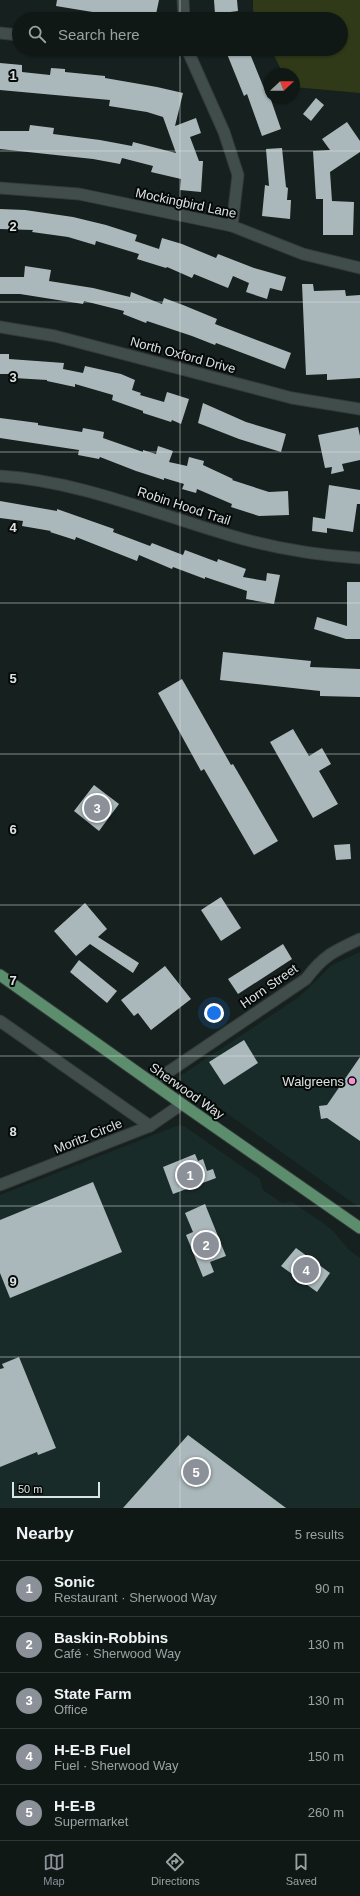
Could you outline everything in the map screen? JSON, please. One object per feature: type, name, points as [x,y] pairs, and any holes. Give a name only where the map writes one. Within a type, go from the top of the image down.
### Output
[{"type":"main road","name":"Sherwood Way","points":[[0,975],[360,1228]]},
{"type":"street","points":[[183,0],[184,12]]},
{"type":"street","points":[[0,33],[12,34]]},
{"type":"street","points":[[190,56],[224,132],[238,175],[232,226]]},
{"type":"street","name":"Mockingbird Lane","points":[[0,188],[78,194],[232,226],[303,254],[360,268]]},
{"type":"street","name":"North Oxford Drive","points":[[0,327],[55,336],[292,398],[360,409]]},
{"type":"street","name":"Robin Hood Trail","points":[[0,476],[29,478],[96,493],[229,535],[292,551],[360,558]]},
{"type":"street","name":"Horn Street","points":[[152,1083],[306,979],[317,964],[331,953],[360,939]]},
{"type":"street","points":[[0,1021],[150,1126]]},
{"type":"street","name":"Moritz Circle","points":[[0,1185],[150,1126],[182,1104]]},
{"type":"shaded area","points":[[360,952],[360,1208],[180,1080],[180,1077],[299,997],[332,965]]},
{"type":"shaded area","points":[[179,1125],[184,1126],[260,1179],[263,1190],[282,1203],[292,1202],[323,1223],[332,1230],[349,1250],[360,1258],[360,1508],[0,1508],[0,1195]]},
{"type":"green space","points":[[253,0],[360,0],[360,93],[300,88],[300,68],[280,68],[274,56],[348,56],[348,12],[254,12]]},
{"type":"building","points":[[57,0],[159,0],[156,12],[92,12],[56,6]]},
{"type":"building","points":[[214,0],[237,0],[238,11],[215,12]]},
{"type":"building","points":[[228,56],[251,56],[264,88],[264,104],[272,104],[281,129],[262,136],[247,94],[244,96]]},
{"type":"building","points":[[0,63],[22,65],[22,72],[50,75],[51,68],[65,69],[65,72],[105,76],[105,78],[183,93],[175,126],[196,118],[201,133],[190,137],[199,161],[203,161],[201,192],[180,190],[181,179],[151,172],[153,166],[122,158],[120,164],[93,159],[0,149],[0,131],[29,131],[30,125],[54,128],[53,134],[132,146],[133,142],[176,153],[163,117],[147,112],[109,106],[110,100],[0,90]]},
{"type":"building","points":[[316,98],[324,105],[311,121],[303,114]]},
{"type":"building","points":[[347,122],[360,141],[360,152],[330,172],[332,201],[354,202],[353,235],[323,235],[323,199],[316,199],[313,151],[330,150],[322,139]]},
{"type":"building","points":[[282,148],[286,187],[288,188],[287,200],[291,200],[290,219],[262,216],[265,185],[269,186],[266,149]]},
{"type":"building","points":[[0,209],[25,210],[73,217],[106,225],[137,235],[135,241],[159,249],[162,238],[182,244],[216,258],[218,254],[254,268],[286,277],[282,291],[270,288],[267,299],[246,292],[249,283],[233,276],[228,288],[194,274],[192,278],[167,267],[166,268],[137,259],[139,254],[96,241],[95,245],[68,237],[32,232],[33,230],[0,229]]},
{"type":"building","points":[[25,266],[51,270],[49,281],[93,288],[130,297],[131,292],[162,304],[164,298],[217,319],[215,324],[291,353],[285,369],[216,343],[215,345],[147,321],[146,323],[123,314],[124,311],[84,301],[83,304],[20,294],[0,294],[0,277],[24,277]]},
{"type":"building","points":[[302,284],[313,284],[314,291],[345,290],[346,296],[360,295],[360,378],[327,380],[327,374],[306,375]]},
{"type":"building","points":[[0,354],[9,354],[9,359],[64,363],[63,369],[83,373],[85,366],[121,374],[135,380],[132,390],[141,393],[140,395],[164,402],[167,392],[189,399],[181,424],[172,420],[171,422],[143,413],[143,411],[112,400],[113,395],[75,384],[75,387],[47,380],[14,378],[15,374],[0,374]]},
{"type":"building","points":[[203,403],[246,422],[286,434],[281,452],[239,439],[198,423]]},
{"type":"building","points":[[0,418],[38,423],[38,425],[82,432],[83,428],[104,432],[103,438],[143,452],[143,450],[156,454],[158,446],[173,451],[169,462],[187,466],[189,457],[204,461],[203,465],[233,479],[232,480],[269,492],[288,491],[289,515],[259,516],[231,507],[232,504],[197,489],[196,493],[182,489],[184,484],[164,478],[164,480],[136,471],[100,457],[99,459],[78,455],[79,450],[0,438]]},
{"type":"building","points":[[358,427],[360,436],[360,460],[342,464],[344,471],[331,474],[332,467],[325,468],[318,435]]},
{"type":"building","points":[[329,485],[360,490],[360,504],[357,504],[353,532],[327,528],[327,533],[312,531],[313,517],[325,519]]},
{"type":"building","points":[[0,501],[57,511],[57,509],[114,529],[113,532],[150,546],[152,543],[183,555],[185,550],[217,562],[218,559],[246,569],[243,577],[266,581],[267,573],[280,575],[274,604],[246,599],[247,591],[205,577],[205,579],[173,567],[172,569],[139,555],[137,561],[76,537],[75,540],[50,532],[51,531],[22,526],[23,521],[0,518]]},
{"type":"building","points":[[347,582],[360,582],[360,639],[346,639],[314,629],[317,617],[347,626]]},
{"type":"building","points":[[223,652],[311,661],[310,667],[360,669],[360,697],[320,696],[320,691],[220,680]]},
{"type":"building","points":[[182,679],[231,765],[233,764],[278,841],[254,855],[204,769],[201,771],[158,693]]},
{"type":"building","points":[[293,729],[309,756],[322,748],[331,764],[319,771],[338,804],[313,818],[270,742]]},
{"type":"building","points":[[94,785],[119,804],[99,831],[74,811]]},
{"type":"building","points":[[350,844],[351,859],[336,860],[334,845]]},
{"type":"building","points":[[221,897],[241,928],[221,941],[201,910]]},
{"type":"building","points":[[85,903],[107,929],[98,937],[139,963],[133,973],[90,944],[76,956],[54,931]]},
{"type":"building","points":[[283,944],[292,959],[238,994],[228,979]]},
{"type":"building","points":[[79,960],[117,991],[107,1003],[70,972]]},
{"type":"building","points":[[165,966],[191,999],[151,1030],[138,1013],[134,1016],[121,1000]]},
{"type":"building","points":[[244,1040],[258,1063],[224,1085],[209,1062]]},
{"type":"building","name":"Walgreens","points":[[360,1057],[360,1141],[327,1118],[321,1119],[319,1106],[327,1105]]},
{"type":"building","points":[[195,1154],[198,1161],[203,1159],[207,1171],[213,1169],[216,1178],[173,1194],[163,1167]]},
{"type":"building","points":[[93,1182],[122,1252],[10,1298],[0,1273],[0,1220]]},
{"type":"building","points":[[205,1204],[226,1256],[210,1262],[214,1272],[203,1277],[186,1235],[193,1232],[185,1213]]},
{"type":"building","points":[[296,1248],[330,1273],[317,1292],[281,1266]]},
{"type":"building","points":[[19,1357],[56,1448],[38,1455],[37,1452],[0,1467],[0,1369],[4,1368],[2,1364]]},
{"type":"building","points":[[188,1435],[286,1508],[123,1508]]},
{"type":"place","name":"State Farm","points":[[97,808]]},
{"type":"place","name":"Walgreens","points":[[352,1081]]},
{"type":"place","name":"Sonic","points":[[190,1175]]},
{"type":"place","name":"Baskin-Robbins","points":[[206,1245]]},
{"type":"place","name":"H-E-B Fuel","points":[[306,1270]]},
{"type":"place","name":"H-E-B","points":[[196,1472]]}]
